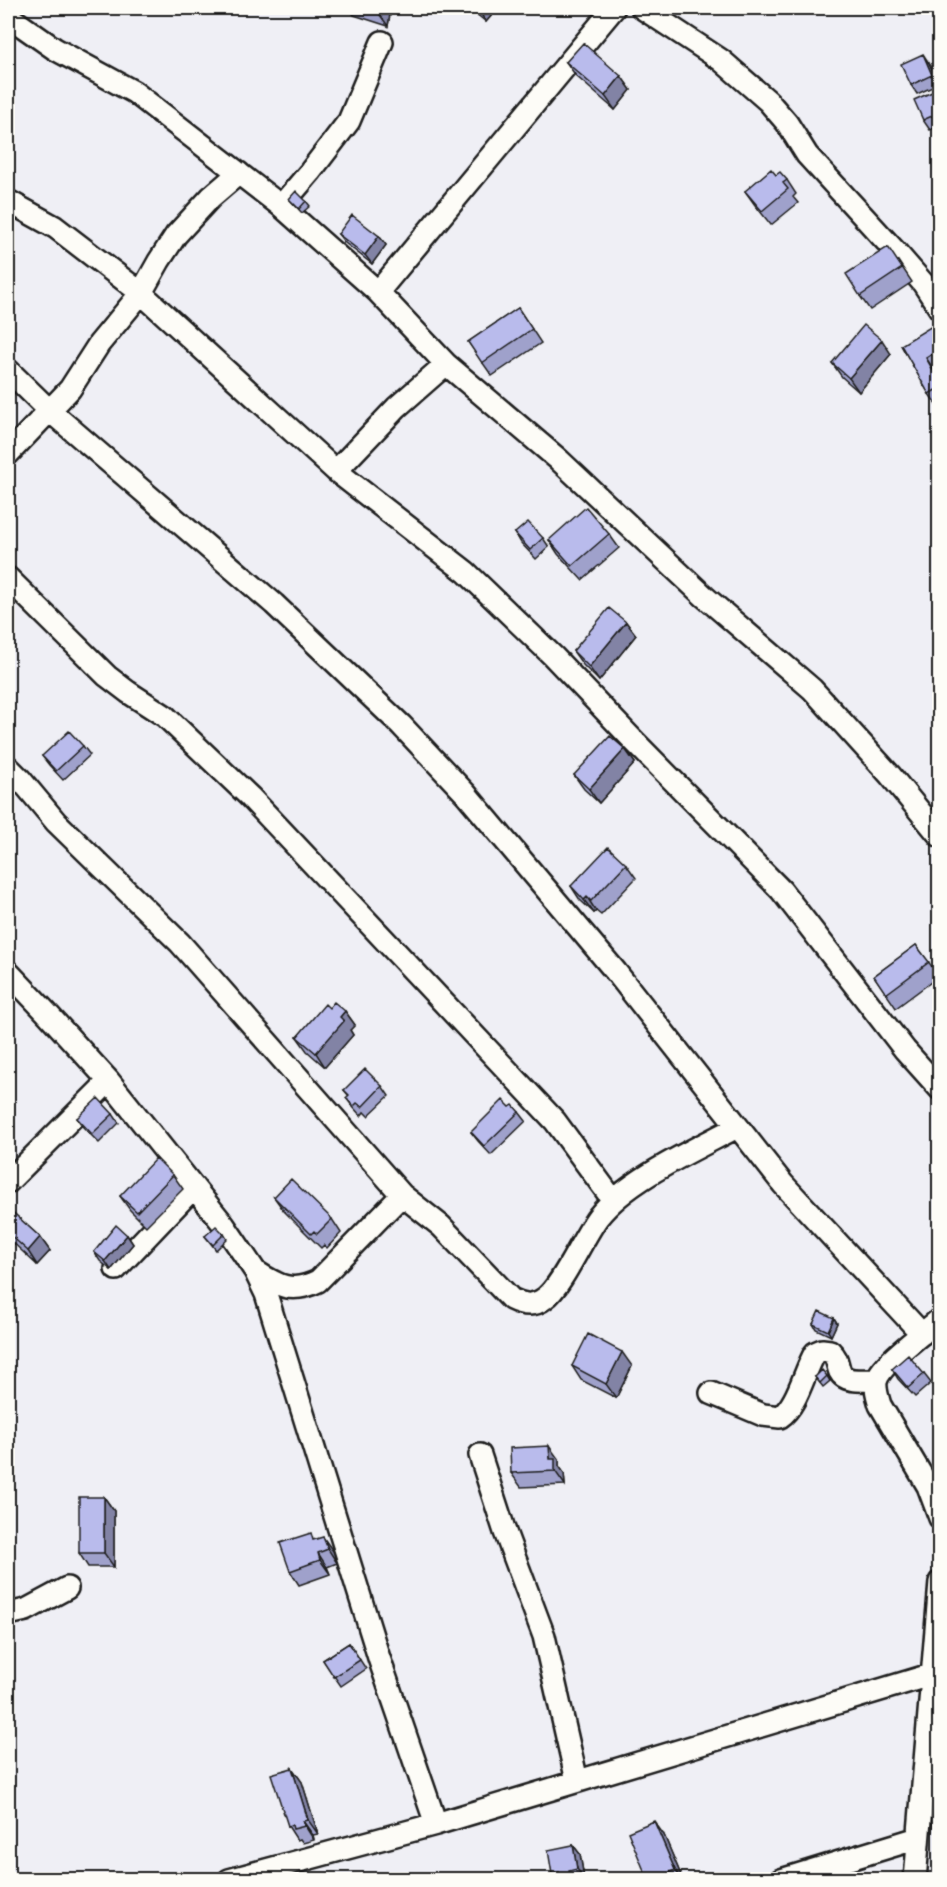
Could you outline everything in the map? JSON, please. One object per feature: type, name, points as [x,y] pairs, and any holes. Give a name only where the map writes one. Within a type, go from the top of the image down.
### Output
[{"type":"street","points":[[378,292],[614,8]]},
{"type":"street","points":[[642,8],[721,60],[768,101],[787,123],[807,155],[896,252],[922,283],[939,309]]},
{"type":"street","points":[[8,16],[55,48],[134,92],[281,206],[378,292],[446,364],[558,459],[705,597],[812,689],[936,825]]},
{"type":"street","points":[[281,206],[349,121],[382,42]]},
{"type":"street","points":[[8,454],[70,388],[99,344],[141,293],[176,235],[211,197],[239,173]]},
{"type":"street","points":[[8,201],[55,227],[141,293],[336,471],[466,572],[553,656],[781,890],[905,1050],[939,1089]]},
{"type":"street","points":[[336,471],[397,407],[446,364]]},
{"type":"street","points":[[8,370],[50,411],[274,604],[409,734],[466,794],[556,898],[783,1184],[922,1335]]},
{"type":"street","points":[[8,578],[107,676],[128,693],[165,716],[250,797],[555,1121],[613,1200]]},
{"type":"street","points":[[8,767],[56,822],[180,943],[402,1195],[441,1226],[511,1299],[521,1304],[534,1304],[547,1298],[598,1218],[613,1200],[663,1167],[737,1127]]},
{"type":"street","points":[[8,972],[109,1081],[224,1224],[255,1271],[266,1294],[379,1658],[436,1824]]},
{"type":"street","points":[[8,1182],[109,1081]]},
{"type":"street","points":[[116,1269],[194,1187]]},
{"type":"street","points":[[255,1271],[274,1283],[290,1287],[304,1288],[318,1281],[402,1195]]},
{"type":"street","points":[[939,1319],[883,1368],[876,1380],[876,1392],[880,1405],[928,1485],[939,1518]]},
{"type":"street","points":[[711,1393],[764,1415],[780,1417],[791,1405],[815,1353],[822,1350],[830,1351],[838,1359],[843,1376],[855,1380],[876,1380]]},
{"type":"street","points":[[480,1455],[505,1532],[544,1636],[577,1781]]},
{"type":"street","points":[[915,1880],[935,1674],[939,1582]]},
{"type":"street","points":[[8,1614],[26,1610],[67,1588]]},
{"type":"street","points":[[229,1880],[436,1824],[935,1674]]},
{"type":"street","points":[[781,1880],[918,1838]]},
{"type":"building","points":[[583,43],[621,76],[605,96],[566,62]]},
{"type":"building","points":[[939,45],[939,61],[934,48]]},
{"type":"building","points":[[923,54],[932,75],[911,85],[901,64]]},
{"type":"building","points":[[939,89],[939,113],[923,120],[914,100]]},
{"type":"building","points":[[771,169],[776,175],[780,172],[787,180],[783,183],[788,189],[762,211],[745,191]]},
{"type":"building","points":[[296,191],[306,201],[299,209],[289,199]]},
{"type":"building","points":[[352,215],[379,236],[365,255],[338,234]]},
{"type":"building","points":[[888,247],[902,268],[860,296],[846,274]]},
{"type":"building","points":[[518,308],[532,329],[482,363],[468,342]]},
{"type":"building","points":[[864,325],[882,340],[849,378],[832,363]]},
{"type":"building","points":[[932,326],[939,339],[939,350],[926,358],[939,381],[939,388],[929,394],[901,345]]},
{"type":"building","points":[[586,507],[609,534],[572,566],[549,540]]},
{"type":"building","points":[[528,522],[543,538],[530,550],[515,533]]},
{"type":"building","points":[[609,608],[626,622],[589,667],[573,651]]},
{"type":"building","points":[[69,731],[83,746],[56,771],[42,756]]},
{"type":"building","points":[[610,736],[625,749],[589,789],[574,775]]},
{"type":"building","points":[[608,847],[626,864],[591,901],[587,897],[584,900],[571,886]]},
{"type":"building","points":[[916,945],[929,962],[886,994],[874,976]]},
{"type":"building","points":[[334,1002],[345,1011],[340,1017],[344,1021],[316,1053],[297,1037],[325,1004],[329,1008]]},
{"type":"building","points":[[365,1069],[382,1086],[362,1107],[357,1103],[354,1106],[346,1098],[349,1095],[344,1090]]},
{"type":"building","points":[[98,1098],[113,1114],[92,1134],[77,1118]]},
{"type":"building","points":[[503,1100],[510,1107],[513,1105],[519,1112],[484,1146],[471,1132]]},
{"type":"building","points":[[156,1158],[173,1175],[137,1212],[120,1196]]},
{"type":"building","points":[[291,1179],[332,1219],[317,1234],[314,1231],[311,1234],[274,1197]]},
{"type":"building","points":[[8,1208],[40,1237],[28,1251],[8,1233]]},
{"type":"building","points":[[116,1225],[127,1235],[105,1261],[94,1252]]},
{"type":"building","points":[[216,1226],[224,1234],[213,1245],[205,1236]]},
{"type":"building","points":[[819,1311],[834,1318],[828,1331],[813,1324]]},
{"type":"building","points":[[588,1334],[622,1352],[606,1384],[572,1366]]},
{"type":"building","points":[[908,1355],[924,1374],[908,1388],[892,1369]]},
{"type":"building","points":[[822,1370],[827,1376],[820,1383],[815,1377]]},
{"type":"building","points":[[549,1446],[550,1459],[555,1459],[555,1471],[511,1473],[510,1448]]},
{"type":"building","points":[[79,1497],[104,1497],[104,1553],[79,1553]]},
{"type":"building","points":[[311,1533],[313,1540],[323,1537],[328,1549],[318,1553],[320,1560],[290,1571],[280,1543]]},
{"type":"building","points":[[349,1643],[360,1660],[334,1677],[323,1660]]},
{"type":"building","points":[[292,1768],[308,1820],[303,1821],[305,1826],[293,1829],[292,1825],[288,1826],[271,1774]]},
{"type":"building","points":[[654,1821],[675,1870],[670,1872],[673,1880],[648,1880],[628,1832]]},
{"type":"building","points":[[573,1845],[577,1869],[569,1871],[570,1876],[560,1878],[559,1872],[552,1874],[548,1850]]}]
